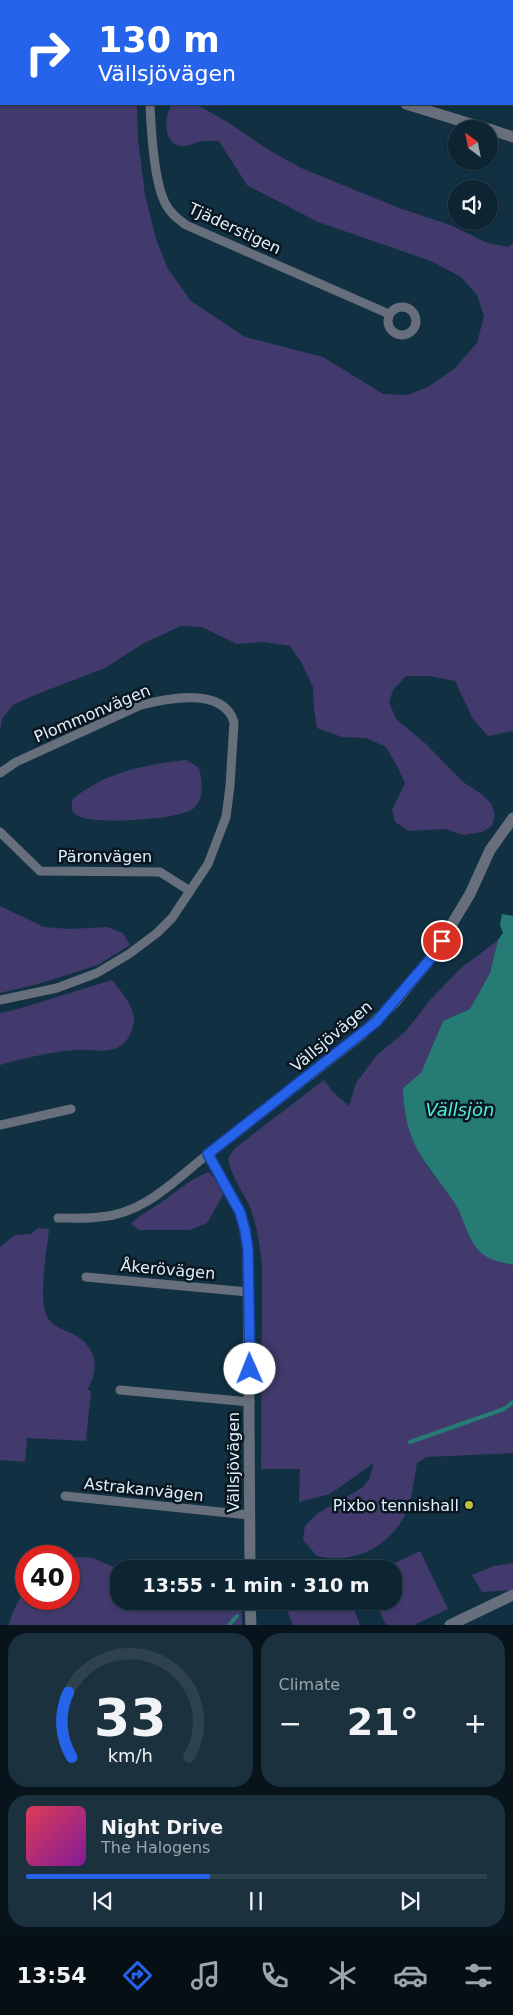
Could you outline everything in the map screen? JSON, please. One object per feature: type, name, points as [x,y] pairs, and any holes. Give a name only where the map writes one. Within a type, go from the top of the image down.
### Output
[{"type":"street","name":"Tjäderstigen","points":[[150,105],[157,174],[164,201],[173,215],[186,225],[389,314]]},
{"type":"street","points":[[409,105],[458,120]]},
{"type":"street","points":[[498,132],[513,137]]},
{"type":"street","name":"Plommonvägen","points":[[0,773],[16,762],[140,705],[161,700],[197,698],[214,700],[223,704],[231,712],[234,722],[226,818],[208,864],[172,918],[157,933],[129,954],[105,968],[57,988],[0,1000]]},
{"type":"street","name":"Vällsjövägen","points":[[58,1218],[100,1218],[133,1209],[149,1202],[361,1035],[395,1002],[432,957],[470,894],[490,850],[513,818]]},
{"type":"street","name":"Päronvägen","points":[[0,832],[40,871],[160,872],[190,891]]},
{"type":"street","points":[[0,1125],[71,1109]]},
{"type":"street","name":"Vällsjövägen","points":[[208,1154],[240,1212],[248,1250],[250,1560]]},
{"type":"street","name":"Åkerövägen","points":[[86,1277],[248,1292]]},
{"type":"street","points":[[120,1390],[250,1402]]},
{"type":"street","name":"Astrakanvägen","points":[[65,1496],[249,1516]]},
{"type":"street","points":[[450,1625],[513,1595]]},
{"type":"street","points":[[250,1610],[251,1625]]},
{"type":"shaded area","points":[[0,105],[137,105],[138,139],[145,195],[156,239],[168,269],[191,301],[245,337],[323,357],[383,394],[407,395],[428,387],[454,369],[477,343],[484,316],[477,295],[461,277],[431,261],[318,222],[247,185],[219,141],[203,141],[183,146],[171,141],[168,136],[166,123],[171,105],[198,105],[301,168],[399,208],[448,224],[448,230],[461,230],[487,243],[508,247],[513,243],[513,731],[488,736],[473,719],[455,681],[428,676],[406,676],[393,690],[389,702],[396,719],[426,744],[463,782],[491,803],[495,814],[492,826],[482,832],[464,835],[445,829],[409,831],[395,822],[392,810],[405,783],[386,747],[366,738],[342,737],[317,728],[313,687],[301,662],[290,646],[264,642],[237,644],[202,627],[181,626],[144,643],[105,668],[13,705],[2,719],[0,732]]},
{"type":"shaded area","points":[[186,760],[199,768],[202,788],[197,804],[186,812],[139,820],[104,820],[80,817],[72,810],[72,800],[85,790],[111,776],[140,767]]},
{"type":"shaded area","points":[[0,906],[44,927],[70,929],[107,927],[123,933],[130,945],[98,965],[38,984],[0,993]]},
{"type":"shaded area","points":[[498,940],[490,973],[470,1009],[443,1021],[421,1074],[403,1088],[404,1107],[412,1138],[427,1166],[449,1194],[487,1257],[513,1265],[513,1453],[426,1457],[417,1463],[412,1495],[405,1516],[383,1542],[351,1557],[317,1556],[303,1540],[305,1526],[318,1513],[362,1488],[369,1479],[374,1463],[330,1494],[299,1502],[300,1469],[261,1469],[262,1263],[252,1212],[234,1176],[228,1158],[235,1148],[324,1080],[332,1091],[349,1106],[356,1083],[377,1055],[406,1031],[431,999],[460,969]]},
{"type":"shaded area","points":[[112,980],[122,992],[134,1016],[130,1035],[121,1046],[107,1050],[56,1052],[0,1065],[0,1013]]},
{"type":"shaded area","points":[[209,1172],[224,1193],[207,1223],[190,1230],[139,1230],[131,1224],[189,1182]]},
{"type":"shaded area","points":[[38,1228],[49,1229],[43,1286],[44,1308],[47,1316],[54,1325],[71,1333],[86,1344],[94,1357],[94,1373],[87,1390],[91,1391],[86,1441],[27,1438],[25,1462],[0,1460],[0,1247],[15,1235],[31,1234]]},
{"type":"shaded area","points":[[420,1551],[448,1609],[414,1625],[386,1625],[379,1610],[402,1610],[402,1560]]},
{"type":"shaded area","points":[[80,1557],[93,1558],[110,1565],[110,1610],[241,1610],[242,1625],[9,1625],[15,1608],[15,1610],[80,1610]]},
{"type":"shaded area","points":[[513,1563],[513,1590],[482,1592],[472,1575],[494,1566]]},
{"type":"shaded area","points":[[287,1610],[354,1610],[360,1625],[293,1625]]},
{"type":"water","name":"Vällsjön","points":[[502,914],[513,916],[513,1265],[487,1257],[472,1242],[458,1209],[416,1147],[407,1120],[403,1094],[403,1088],[421,1073],[443,1021],[470,1009],[490,973],[498,940],[503,933],[500,925]]},
{"type":"waterway","points":[[410,1442],[504,1409],[513,1402]]},
{"type":"waterway","points":[[229,1625],[237,1616]]},
{"type":"place","name":"Pixbo tennishall","points":[[469,1505]]},
{"type":"route","points":[[250,1369],[248,1250],[245,1230],[240,1212],[208,1154],[376,1022],[432,957],[442,941]]}]
